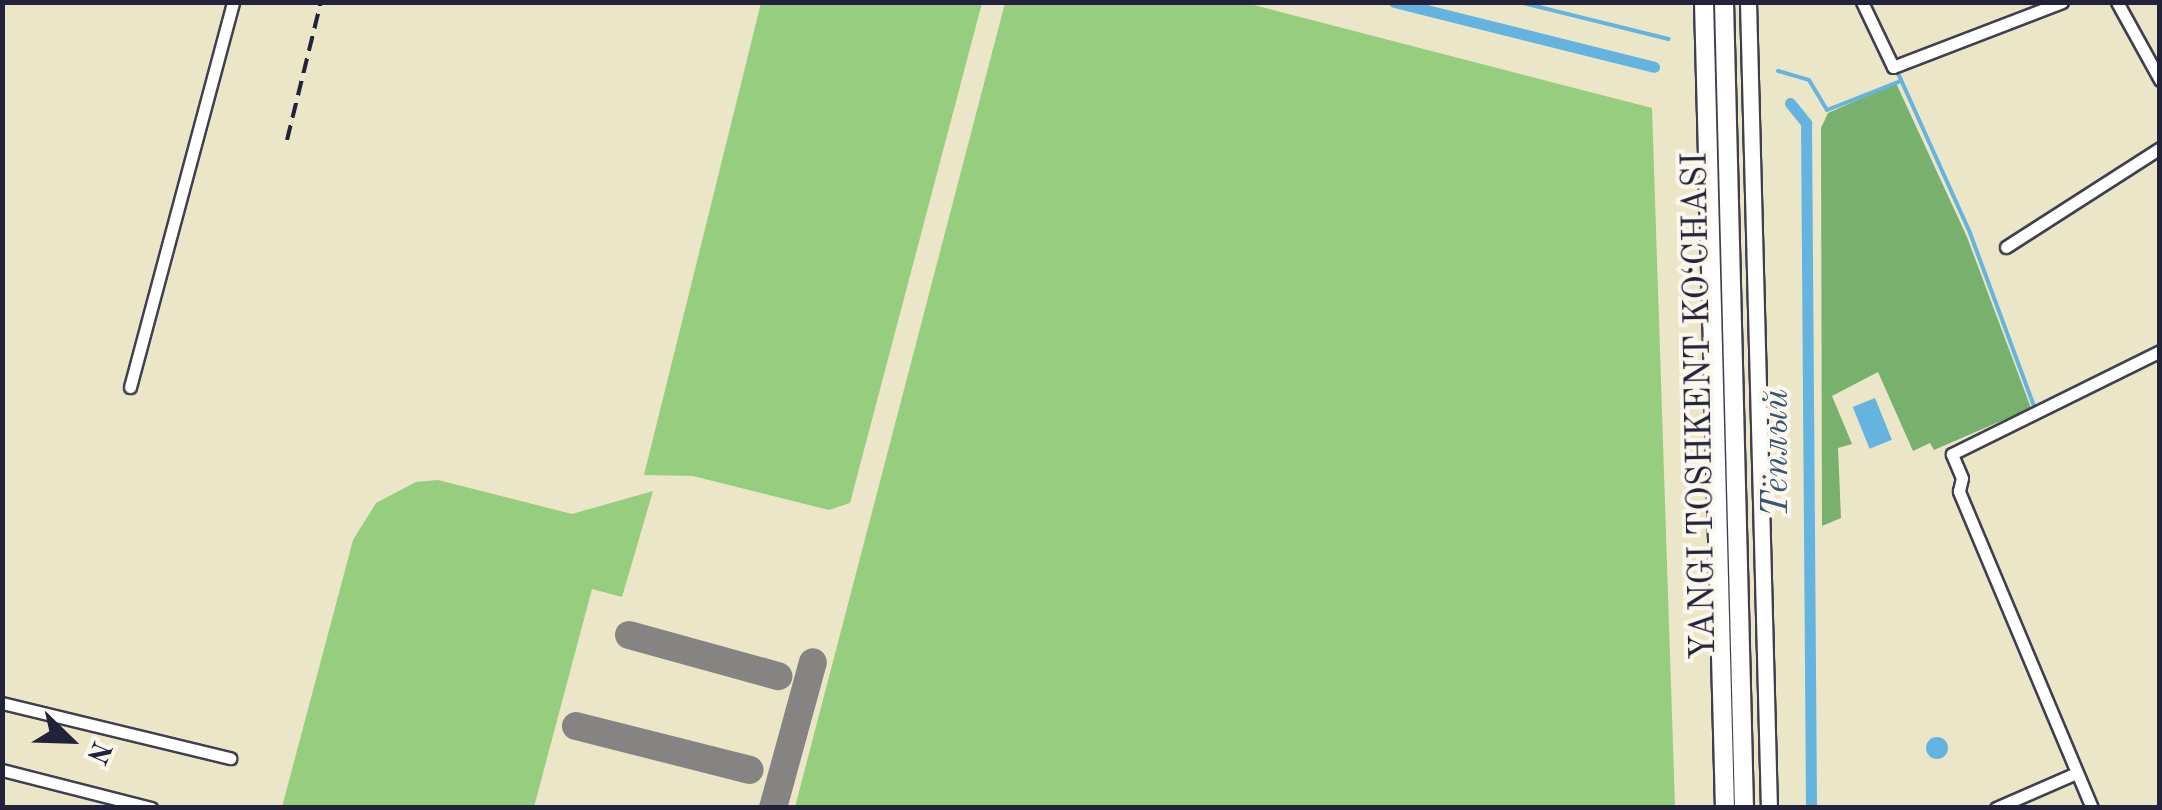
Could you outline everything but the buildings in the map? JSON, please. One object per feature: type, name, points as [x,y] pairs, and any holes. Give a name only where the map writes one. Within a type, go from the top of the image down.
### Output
[{"type":"highway","name":"YANGI TOSHKENT KO‘CHASI","points":[[1704,2],[1725,808]]},
{"type":"highway","name":"YANGI TOSHKENT KO‘CHASI","points":[[1724,2],[1744,808]]},
{"type":"main road","points":[[1748,2],[1769,808]]},
{"type":"street","points":[[130,387],[233,2]]},
{"type":"street","points":[[1862,2],[1896,66],[2062,2]]},
{"type":"street","points":[[2116,2],[2160,80]]},
{"type":"street","points":[[2006,247],[2160,148]]},
{"type":"street","points":[[2092,808],[1959,491],[1962,478],[1952,454],[2160,350]]},
{"type":"street","points":[[6,707],[230,758]]},
{"type":"street","points":[[2,770],[151,808]]},
{"type":"street","points":[[1996,808],[2076,773]]},
{"type":"green space","points":[[761,3],[982,3],[850,503],[829,510],[693,476],[644,475]]},
{"type":"green space","points":[[1005,3],[1246,3],[1652,108],[1675,807],[795,807]]},
{"type":"green space","points":[[1896,83],[1967,237],[2031,408],[1934,450],[1930,443],[1913,451],[1878,372],[1832,396],[1852,444],[1838,448],[1841,518],[1822,526],[1821,128],[1828,113]]},
{"type":"green space","points":[[438,480],[572,514],[653,491],[622,597],[592,589],[534,807],[282,807],[353,540],[376,503],[416,482]]},
{"type":"water","points":[[1875,398],[1892,440],[1870,449],[1853,407]]},
{"type":"water","points":[[1937,737],[1945,740],[1945,756],[1937,759],[1929,756],[1926,748],[1929,740]]},
{"type":"waterway","name":"Тёплый","points":[[1394,2],[1654,67]]},
{"type":"waterway","points":[[1519,2],[1669,39]]},
{"type":"waterway","points":[[1778,71],[1809,80],[1827,110],[1901,81]]},
{"type":"waterway","points":[[1897,71],[1970,233],[2035,409]]},
{"type":"waterway","name":"Тёплый","points":[[1790,103],[1806,123],[1811,808]]},
{"type":"taxiway","points":[[629,635],[778,676]]},
{"type":"taxiway","points":[[773,808],[813,662]]},
{"type":"taxiway","points":[[576,726],[750,770]]},
{"type":"railway","points":[[287,140],[321,2]]}]
